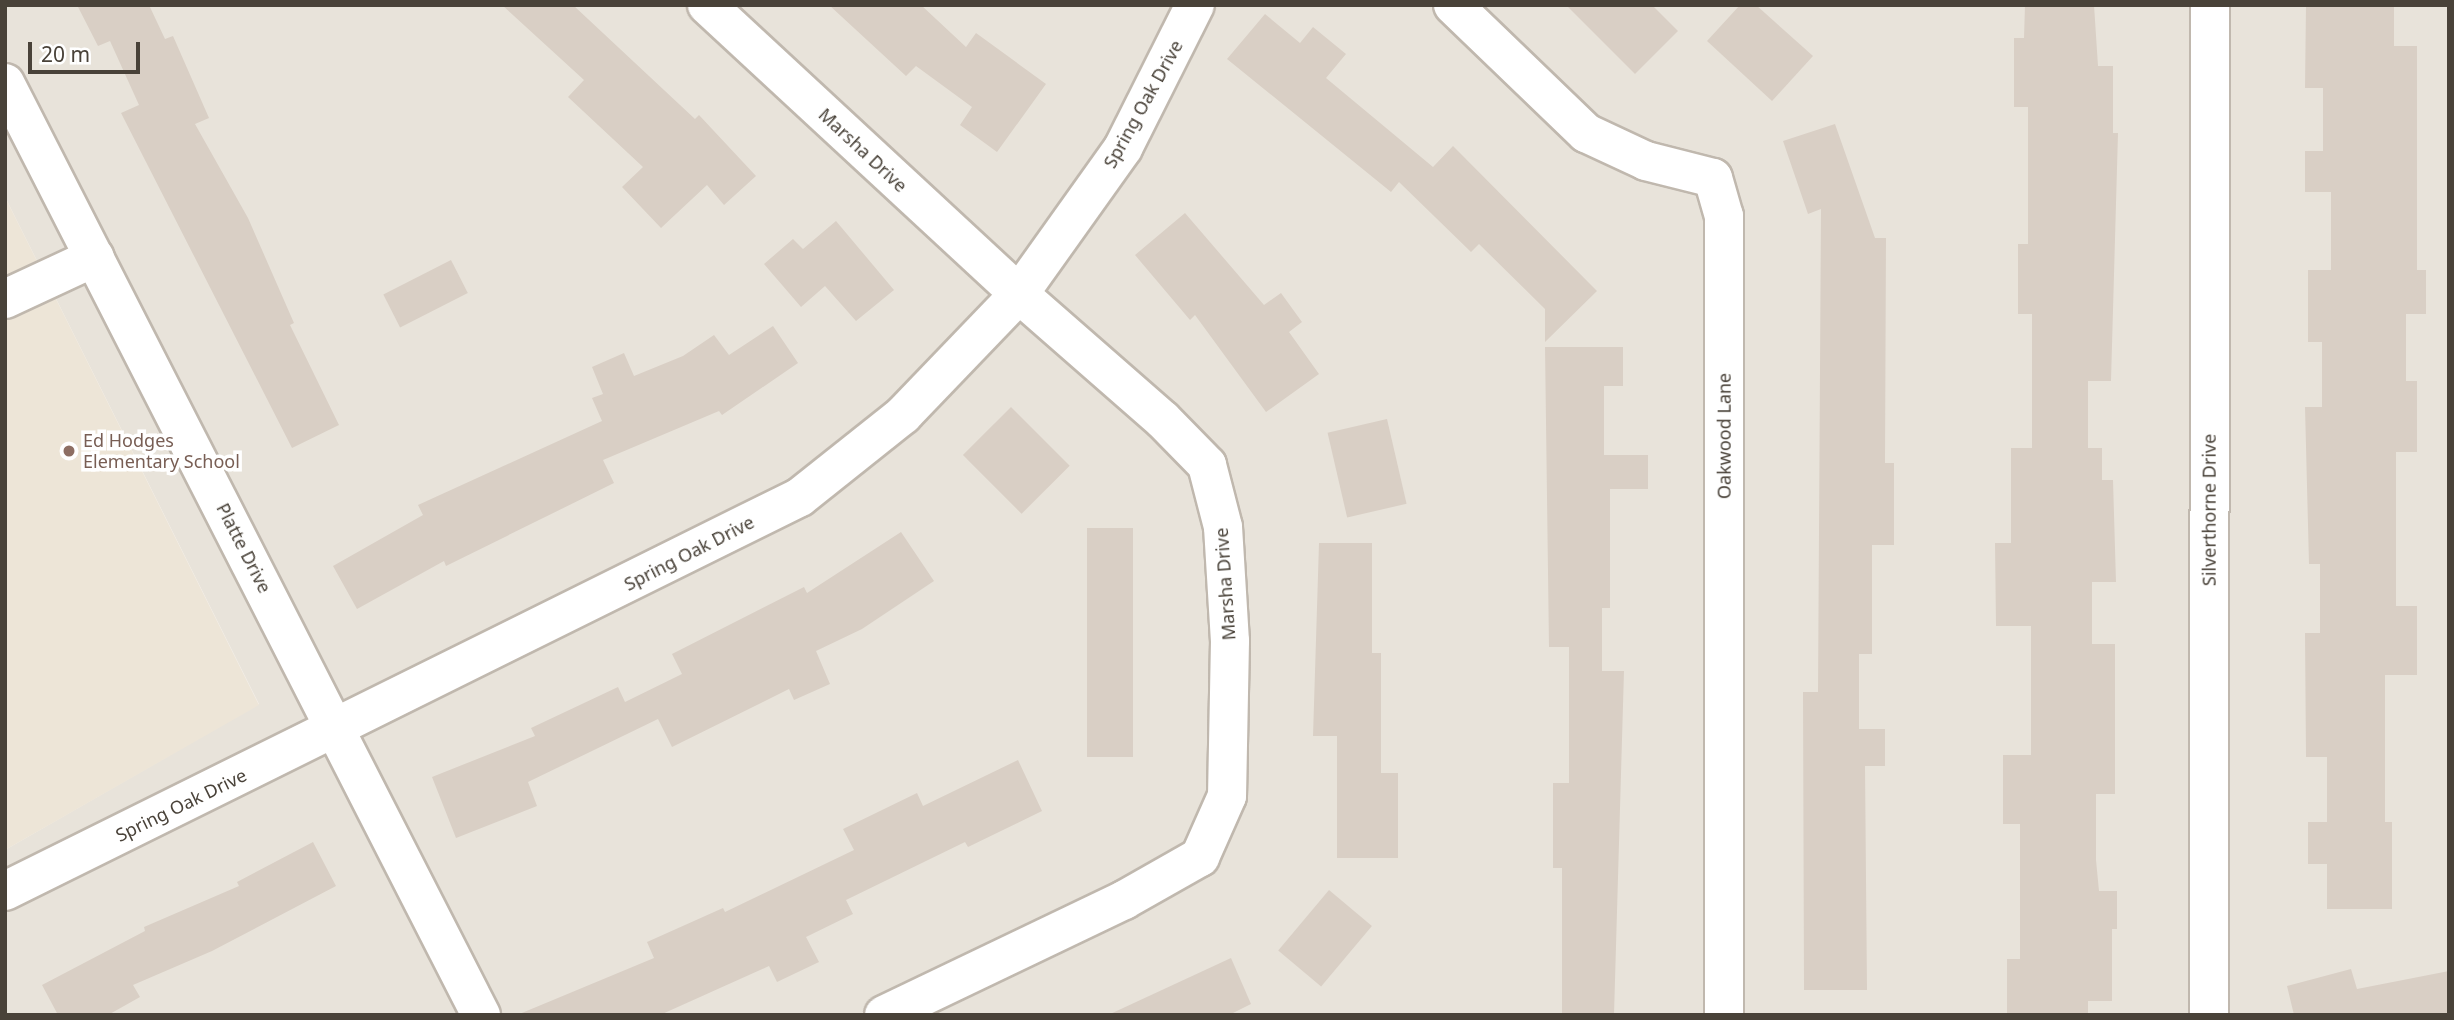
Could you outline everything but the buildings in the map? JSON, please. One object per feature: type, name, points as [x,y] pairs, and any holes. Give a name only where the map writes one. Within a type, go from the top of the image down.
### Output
[{"type":"street","name":"Marsha Drive","points":[[707,5],[1019,294],[1163,420],[1207,465],[1223,527],[1230,641],[1227,796],[1200,857],[1124,900],[884,1015]]},
{"type":"street","name":"Spring Oak Drive","points":[[5,891],[337,729],[800,497],[903,415],[1019,294],[1123,148],[1195,5]]},
{"type":"street","name":"Oakwood Lane","points":[[1453,5],[1586,133],[1646,160],[1713,178],[1724,216],[1724,1015]]},
{"type":"street","name":"Silverthorne Drive","points":[[2209,1015],[2210,5]]},
{"type":"street","name":"Platte Drive","points":[[5,83],[481,1015]]},
{"type":"street","points":[[5,299],[95,257]]},
{"type":"shaded area","points":[[5,5],[2449,5],[2449,1015],[5,1015],[5,850],[259,704],[5,197]]},
{"type":"shaded area","name":"Ed Hodges Elementary School","points":[[5,197],[259,705],[5,850]]},
{"type":"place","name":"Ed Hodges Elementary School","points":[[69,451]]}]
